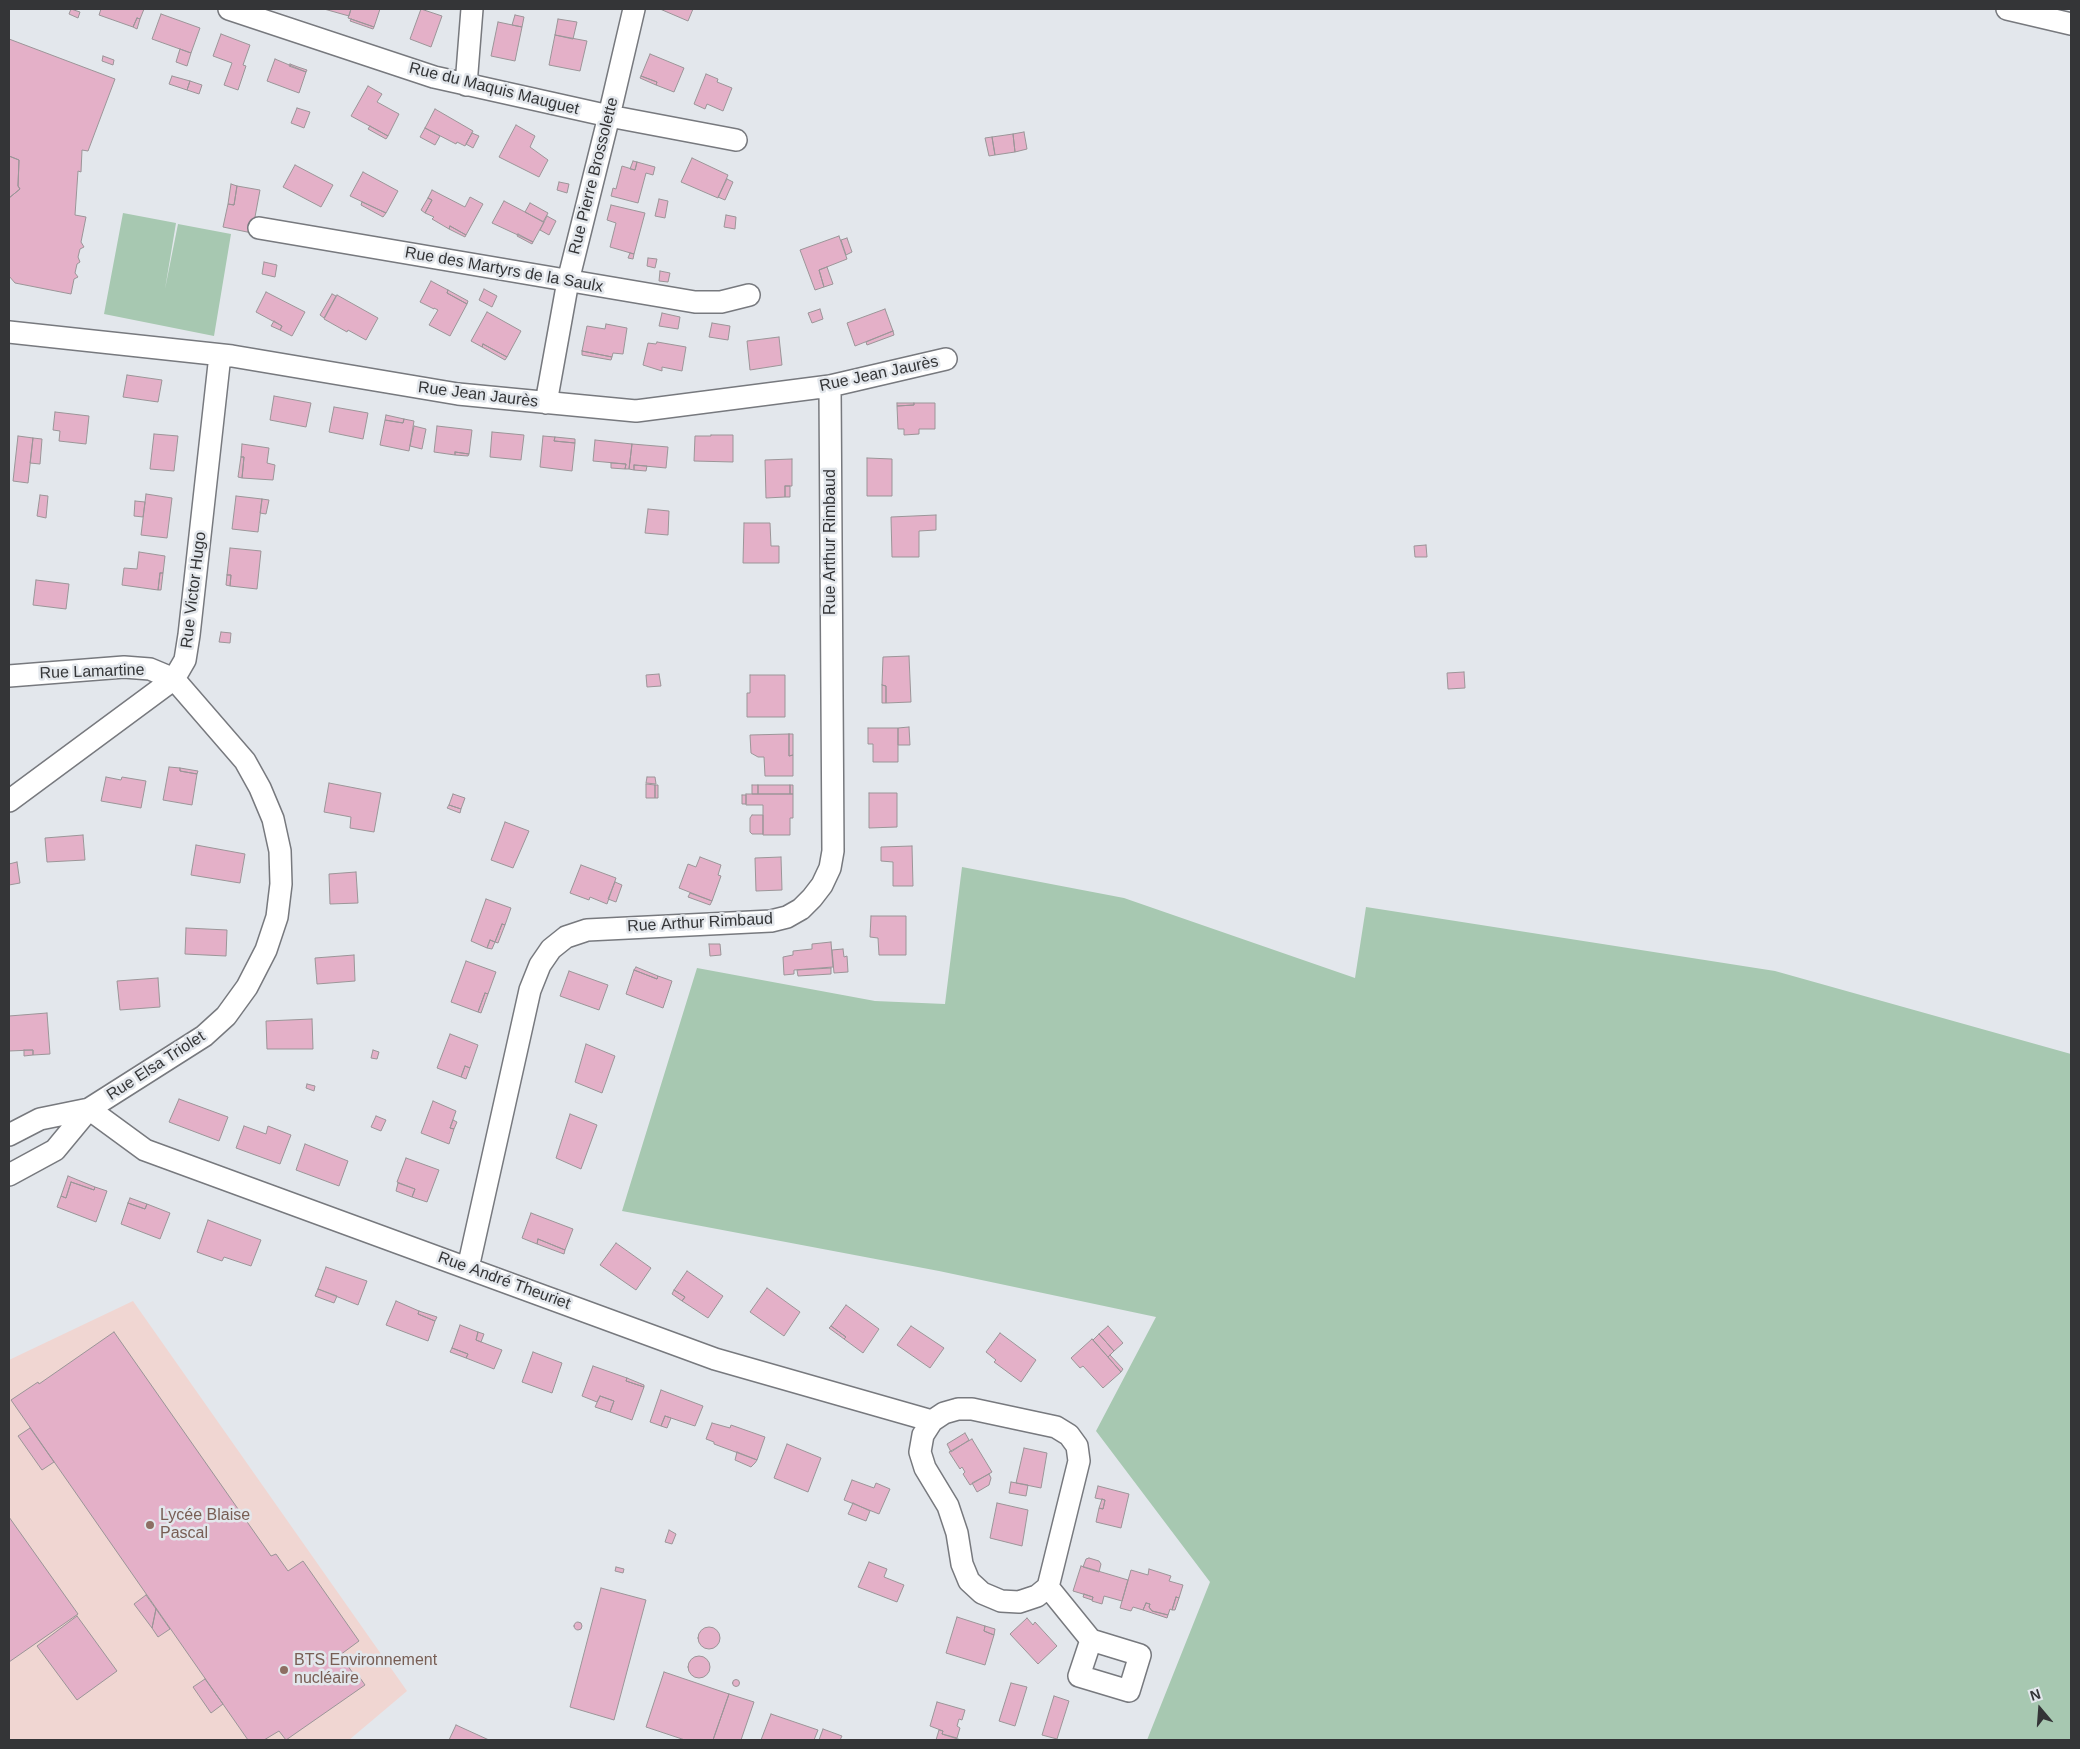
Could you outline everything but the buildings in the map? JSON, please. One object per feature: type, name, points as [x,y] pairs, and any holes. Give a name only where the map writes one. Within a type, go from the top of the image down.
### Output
[{"type":"street","name":"Rue du Maquis Mauguet","points":[[229,9],[434,78],[609,116],[736,140]]},
{"type":"street","points":[[466,85],[472,9]]},
{"type":"street","name":"Rue Pierre Brossolette","points":[[546,403],[568,281],[634,9]]},
{"type":"street","points":[[2007,9],[2071,24]]},
{"type":"street","name":"Rue des Martyrs de la Saulx","points":[[259,228],[695,302],[721,302],[749,295]]},
{"type":"street","name":"Rue Jean Jaurès","points":[[9,332],[220,355],[458,394],[636,411],[830,386],[946,359]]},
{"type":"street","name":"Rue Victor Hugo","points":[[9,801],[174,679],[185,660],[190,636],[220,355]]},
{"type":"street","name":"Rue Arthur Rimbaud","points":[[468,1268],[530,990],[540,965],[552,949],[566,937],[587,930],[771,921],[787,917],[801,909],[812,898],[830,868],[833,851],[830,386]]},
{"type":"street","name":"Rue Lamartine","points":[[9,676],[124,668],[150,669],[174,679]]},
{"type":"street","name":"Rue Elsa Triolet","points":[[9,1175],[55,1150],[89,1109],[204,1036],[226,1016],[247,988],[266,950],[277,917],[281,884],[280,851],[273,819],[260,788],[245,761],[174,679]]},
{"type":"street","name":"Rue Elsa Triolet","points":[[9,1135],[40,1119],[89,1109]]},
{"type":"street","name":"Rue André Theuriet","points":[[89,1109],[145,1150],[715,1359],[932,1421]]},
{"type":"street","points":[[958,1409],[972,1409],[1056,1427],[1070,1434],[1077,1446],[1079,1461],[1048,1587],[1037,1596],[1020,1602],[1001,1602],[982,1593],[969,1581],[962,1564],[957,1533],[948,1506],[925,1468],[920,1452],[923,1435],[932,1421],[944,1413],[958,1409]]},
{"type":"street","points":[[1048,1587],[1091,1640]]},
{"type":"shaded area","name":"Lycée Blaise Pascal","points":[[133,1301],[407,1691],[349,1740],[9,1740],[9,1360]]},
{"type":"green space","points":[[123,213],[176,223],[165,289],[178,224],[231,234],[214,336],[104,314]]},
{"type":"green space","points":[[962,867],[1124,898],[1355,978],[1366,907],[1775,971],[2071,1054],[2071,1740],[1147,1740],[1210,1582],[1096,1431],[1156,1317],[939,1271],[622,1211],[697,968],[875,1001],[945,1004]]},
{"type":"place","name":"Lycée Blaise Pascal","points":[[150,1525]]},
{"type":"place","name":"BTS Environnement nucléaire","points":[[284,1670]]}]
